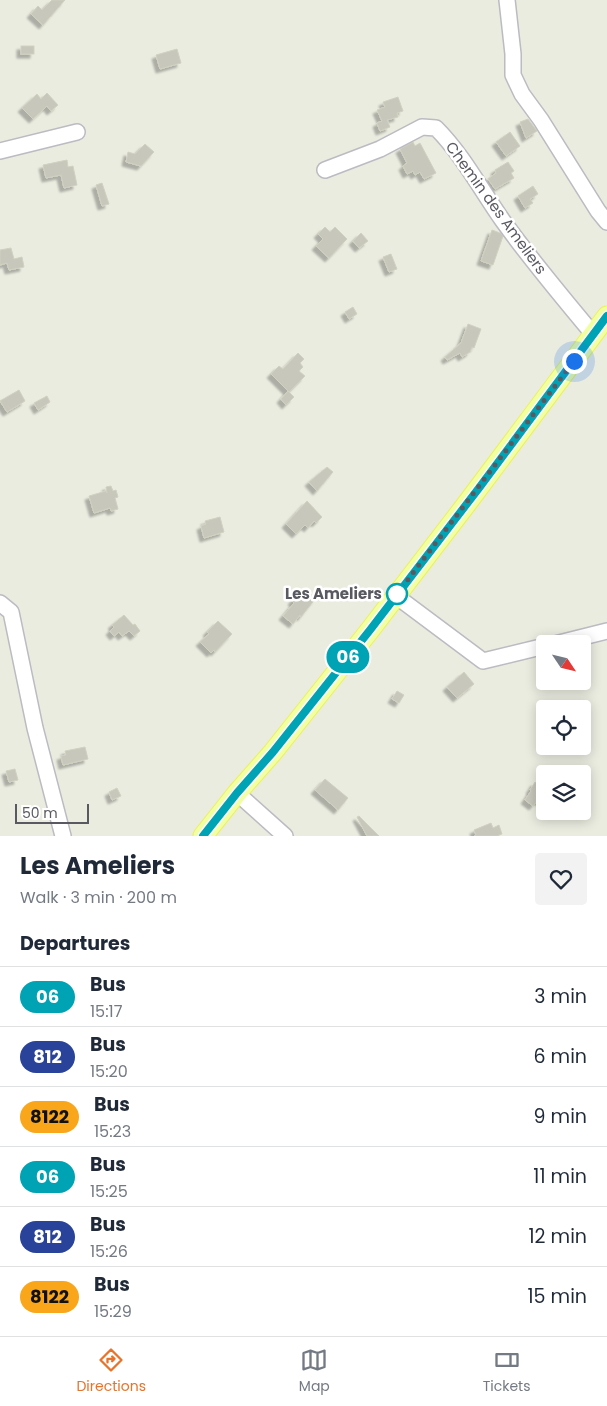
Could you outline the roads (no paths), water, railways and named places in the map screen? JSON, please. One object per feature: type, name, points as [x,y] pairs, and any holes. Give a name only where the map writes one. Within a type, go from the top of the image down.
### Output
[{"type":"main road","points":[[215,836],[240,796],[273,752],[396,596],[607,316]]},
{"type":"main road","points":[[203,836],[240,796]]},
{"type":"street","points":[[507,0],[513,54],[513,75],[522,94],[607,222]]},
{"type":"street","name":"Chemin des Ameliers","points":[[326,170],[380,149],[422,127],[436,128],[450,142],[503,221],[550,283],[593,334]]},
{"type":"street","points":[[0,151],[77,132]]},
{"type":"street","points":[[396,596],[483,661],[536,648]]},
{"type":"street","points":[[0,603],[11,612],[35,728],[63,836]]},
{"type":"street","points":[[591,635],[607,631]]},
{"type":"street","points":[[240,796],[285,836]]},
{"type":"place","name":"Les Ameliers","points":[[397,594]]}]
